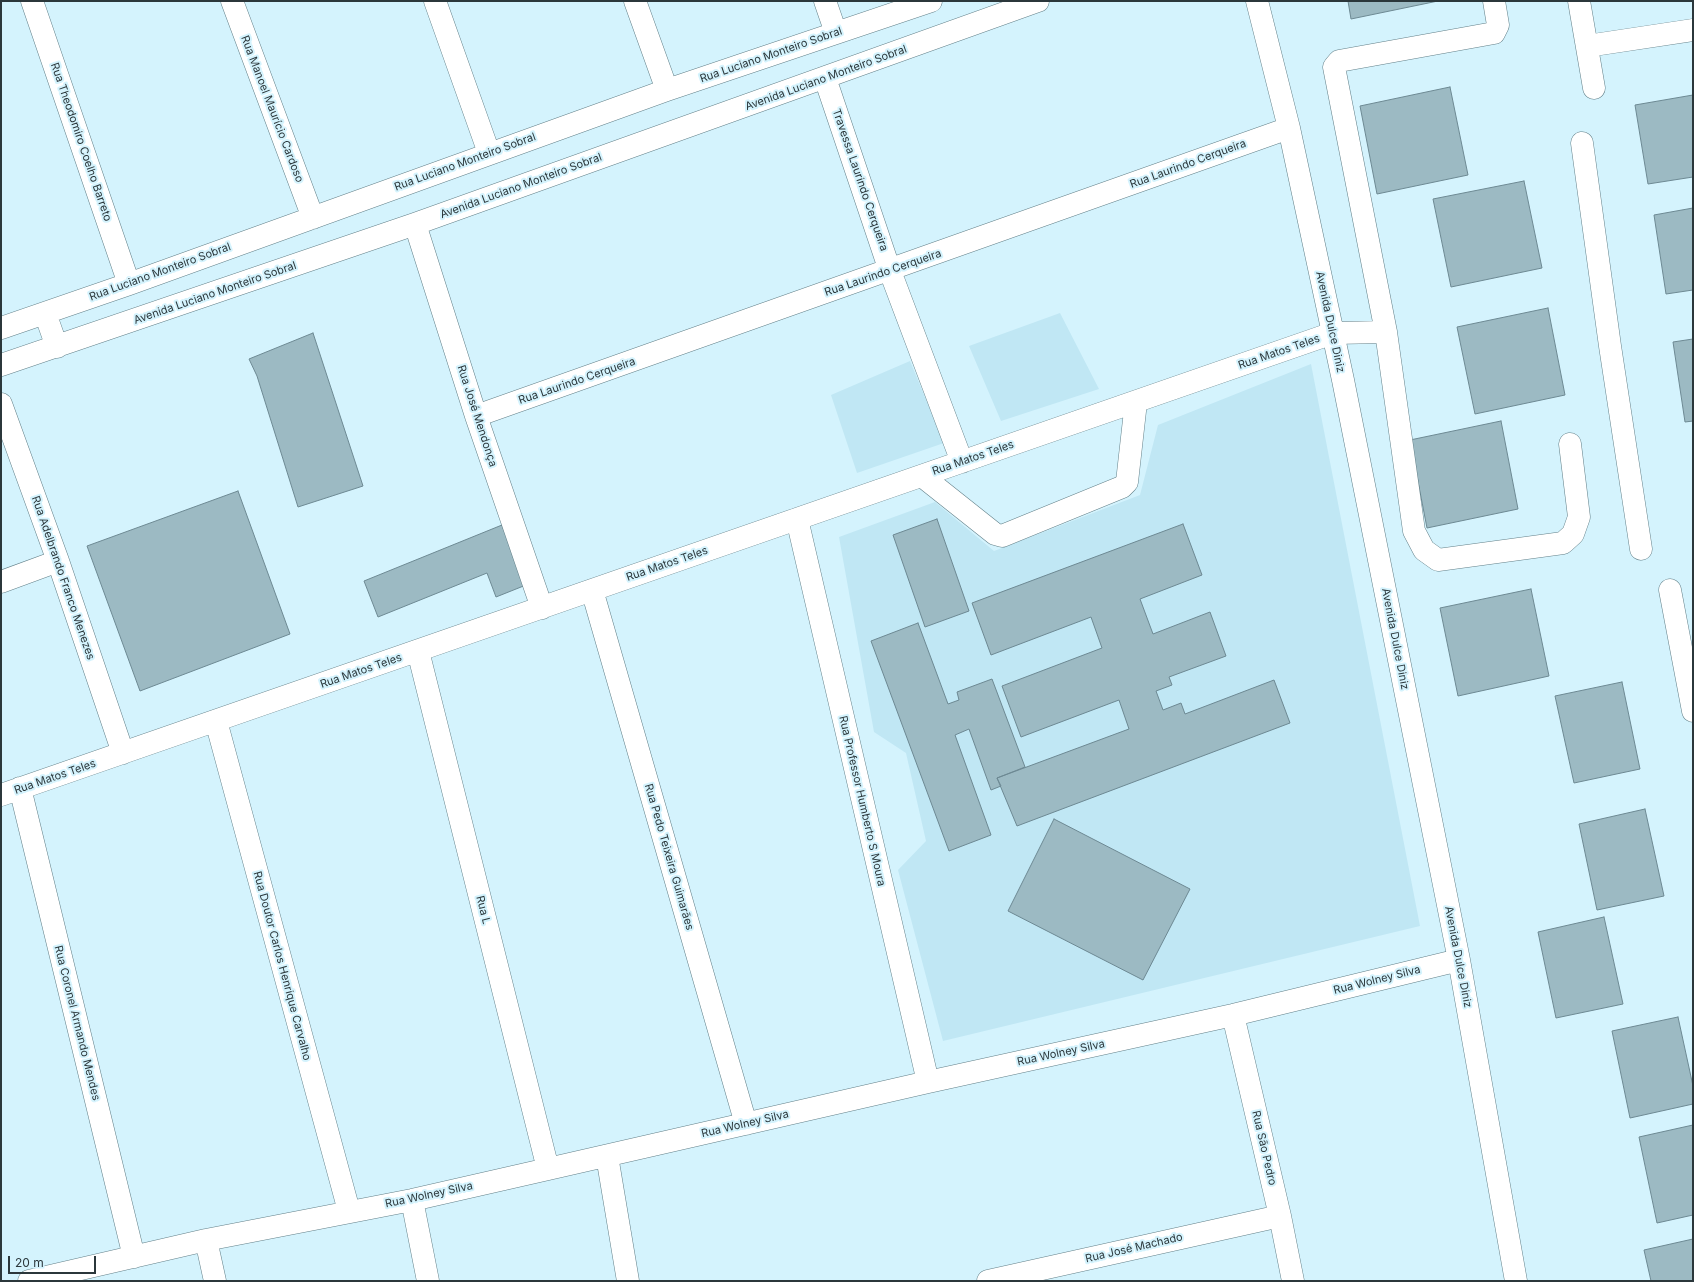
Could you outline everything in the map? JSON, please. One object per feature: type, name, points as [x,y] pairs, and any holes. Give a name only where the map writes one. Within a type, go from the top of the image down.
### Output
[{"type":"street","name":"Rua Theodomiro Coelho Barreto","points":[[32,1],[129,284]]},
{"type":"street","name":"Rua Manoel Maurício Cardoso","points":[[232,1],[313,218]]},
{"type":"street","points":[[435,1],[489,153]]},
{"type":"street","points":[[635,1],[667,90]]},
{"type":"street","points":[[825,1],[836,33]]},
{"type":"street","name":"Rua Luciano Monteiro Sobral","points":[[1,328],[129,284],[667,90],[931,1]]},
{"type":"street","name":"Avenida Luciano Monteiro Sobral","points":[[1,365],[415,224],[1038,1]]},
{"type":"street","name":"Avenida Dulce Diniz","points":[[1257,1],[1289,128],[1333,334],[1459,960],[1516,1281]]},
{"type":"street","points":[[1494,1],[1498,25],[1494,33],[1339,61],[1334,67],[1386,332],[1414,531],[1424,550],[1438,560],[1563,543],[1573,534],[1579,517],[1570,444]]},
{"type":"street","points":[[1579,1],[1594,88]]},
{"type":"street","points":[[1587,46],[1693,30]]},
{"type":"street","name":"Travessa Laurindo Cerqueira","points":[[825,78],[890,271],[962,462]]},
{"type":"street","name":"Rua Laurindo Cerqueira","points":[[476,416],[890,271],[1289,128]]},
{"type":"street","points":[[1582,143],[1610,346],[1641,549]]},
{"type":"street","name":"Rua José Mendonça","points":[[415,224],[476,416],[542,608]]},
{"type":"street","points":[[45,313],[57,347]]},
{"type":"street","name":"Rua Matos Teles","points":[[11,792],[1333,334],[1386,332]]},
{"type":"street","points":[[922,476],[995,534],[1002,536],[1122,487],[1128,482],[1136,402]]},
{"type":"street","name":"Rua Adelbrando Franco Menezes","points":[[1,404],[58,561],[123,753]]},
{"type":"street","name":"Rua Professor Humberto S Moura","points":[[797,519],[928,1082]]},
{"type":"street","points":[[1,582],[58,561]]},
{"type":"street","name":"Rua Pedo Teixeira Guimarães","points":[[592,590],[746,1124]]},
{"type":"street","points":[[1670,590],[1693,711]]},
{"type":"street","name":"Rua L","points":[[418,651],[548,1170]]},
{"type":"street","name":"Rua Doutor Carlos Henrique Carvalho","points":[[216,721],[349,1211]]},
{"type":"street","name":"Rua Coronel Armando Mendes","points":[[11,792],[134,1257]]},
{"type":"street","name":"Rua Wolney Silva","points":[[29,1281],[206,1240],[349,1211],[412,1200],[548,1170],[928,1082],[1233,1015],[1459,960]]},
{"type":"street","name":"Rua São Pedro","points":[[1233,1015],[1280,1216],[1293,1281]]},
{"type":"street","points":[[607,1156],[628,1281]]},
{"type":"street","points":[[412,1200],[428,1281]]},
{"type":"street","name":"Rua José Machado","points":[[988,1281],[1280,1216]]},
{"type":"street","points":[[206,1240],[216,1281]]},
{"type":"shaded area","points":[[1060,313],[1099,389],[1001,421],[969,346]]},
{"type":"shaded area","points":[[910,361],[944,443],[857,473],[831,395]]},
{"type":"shaded area","points":[[1311,364],[1420,926],[943,1041],[898,870],[926,841],[906,753],[874,732],[839,537],[935,502],[994,551],[1140,495],[1158,425]]},
{"type":"building","points":[[1348,1],[1438,1],[1351,19]]},
{"type":"building","points":[[1450,87],[1468,175],[1377,194],[1360,106]]},
{"type":"building","points":[[1693,95],[1693,177],[1648,184],[1635,105]]},
{"type":"building","points":[[1524,181],[1542,268],[1451,287],[1433,199]]},
{"type":"building","points":[[1693,208],[1693,290],[1666,294],[1654,215]]},
{"type":"building","points":[[1548,308],[1565,395],[1475,414],[1457,327]]},
{"type":"building","points":[[313,333],[363,486],[298,507],[257,376],[249,359]]},
{"type":"building","points":[[1693,339],[1693,421],[1685,422],[1673,342]]},
{"type":"building","points":[[1501,421],[1518,509],[1427,528],[1410,440]]},
{"type":"building","points":[[238,491],[290,634],[140,691],[87,546]]},
{"type":"building","points":[[937,519],[969,611],[925,627],[893,535]]},
{"type":"building","points":[[1183,524],[1202,575],[1140,599],[1153,634],[1210,612],[1226,656],[1169,677],[1172,685],[1156,691],[1163,710],[1181,703],[1185,714],[1274,680],[1290,723],[1017,826],[997,778],[1129,729],[1119,700],[1021,737],[1002,686],[1102,648],[1091,617],[991,655],[972,603]]},
{"type":"building","points":[[502,525],[526,585],[496,597],[487,573],[378,617],[364,581]]},
{"type":"building","points":[[1531,589],[1549,676],[1458,696],[1440,608]]},
{"type":"building","points":[[918,623],[948,704],[959,700],[957,692],[992,679],[1025,767],[997,778],[1001,786],[991,790],[969,729],[955,735],[991,835],[949,851],[871,641]]},
{"type":"building","points":[[1622,682],[1640,769],[1574,783],[1555,696]]},
{"type":"building","points":[[1645,809],[1664,896],[1597,910],[1579,824]]},
{"type":"building","points":[[1054,819],[1190,889],[1143,980],[1008,911]]},
{"type":"building","points":[[1604,917],[1623,1004],[1556,1018],[1538,932]]},
{"type":"building","points":[[1678,1017],[1693,1086],[1693,1104],[1630,1118],[1612,1031]]},
{"type":"building","points":[[1693,1125],[1693,1215],[1657,1223],[1639,1137]]},
{"type":"building","points":[[1693,1239],[1693,1281],[1651,1281],[1644,1250]]}]
